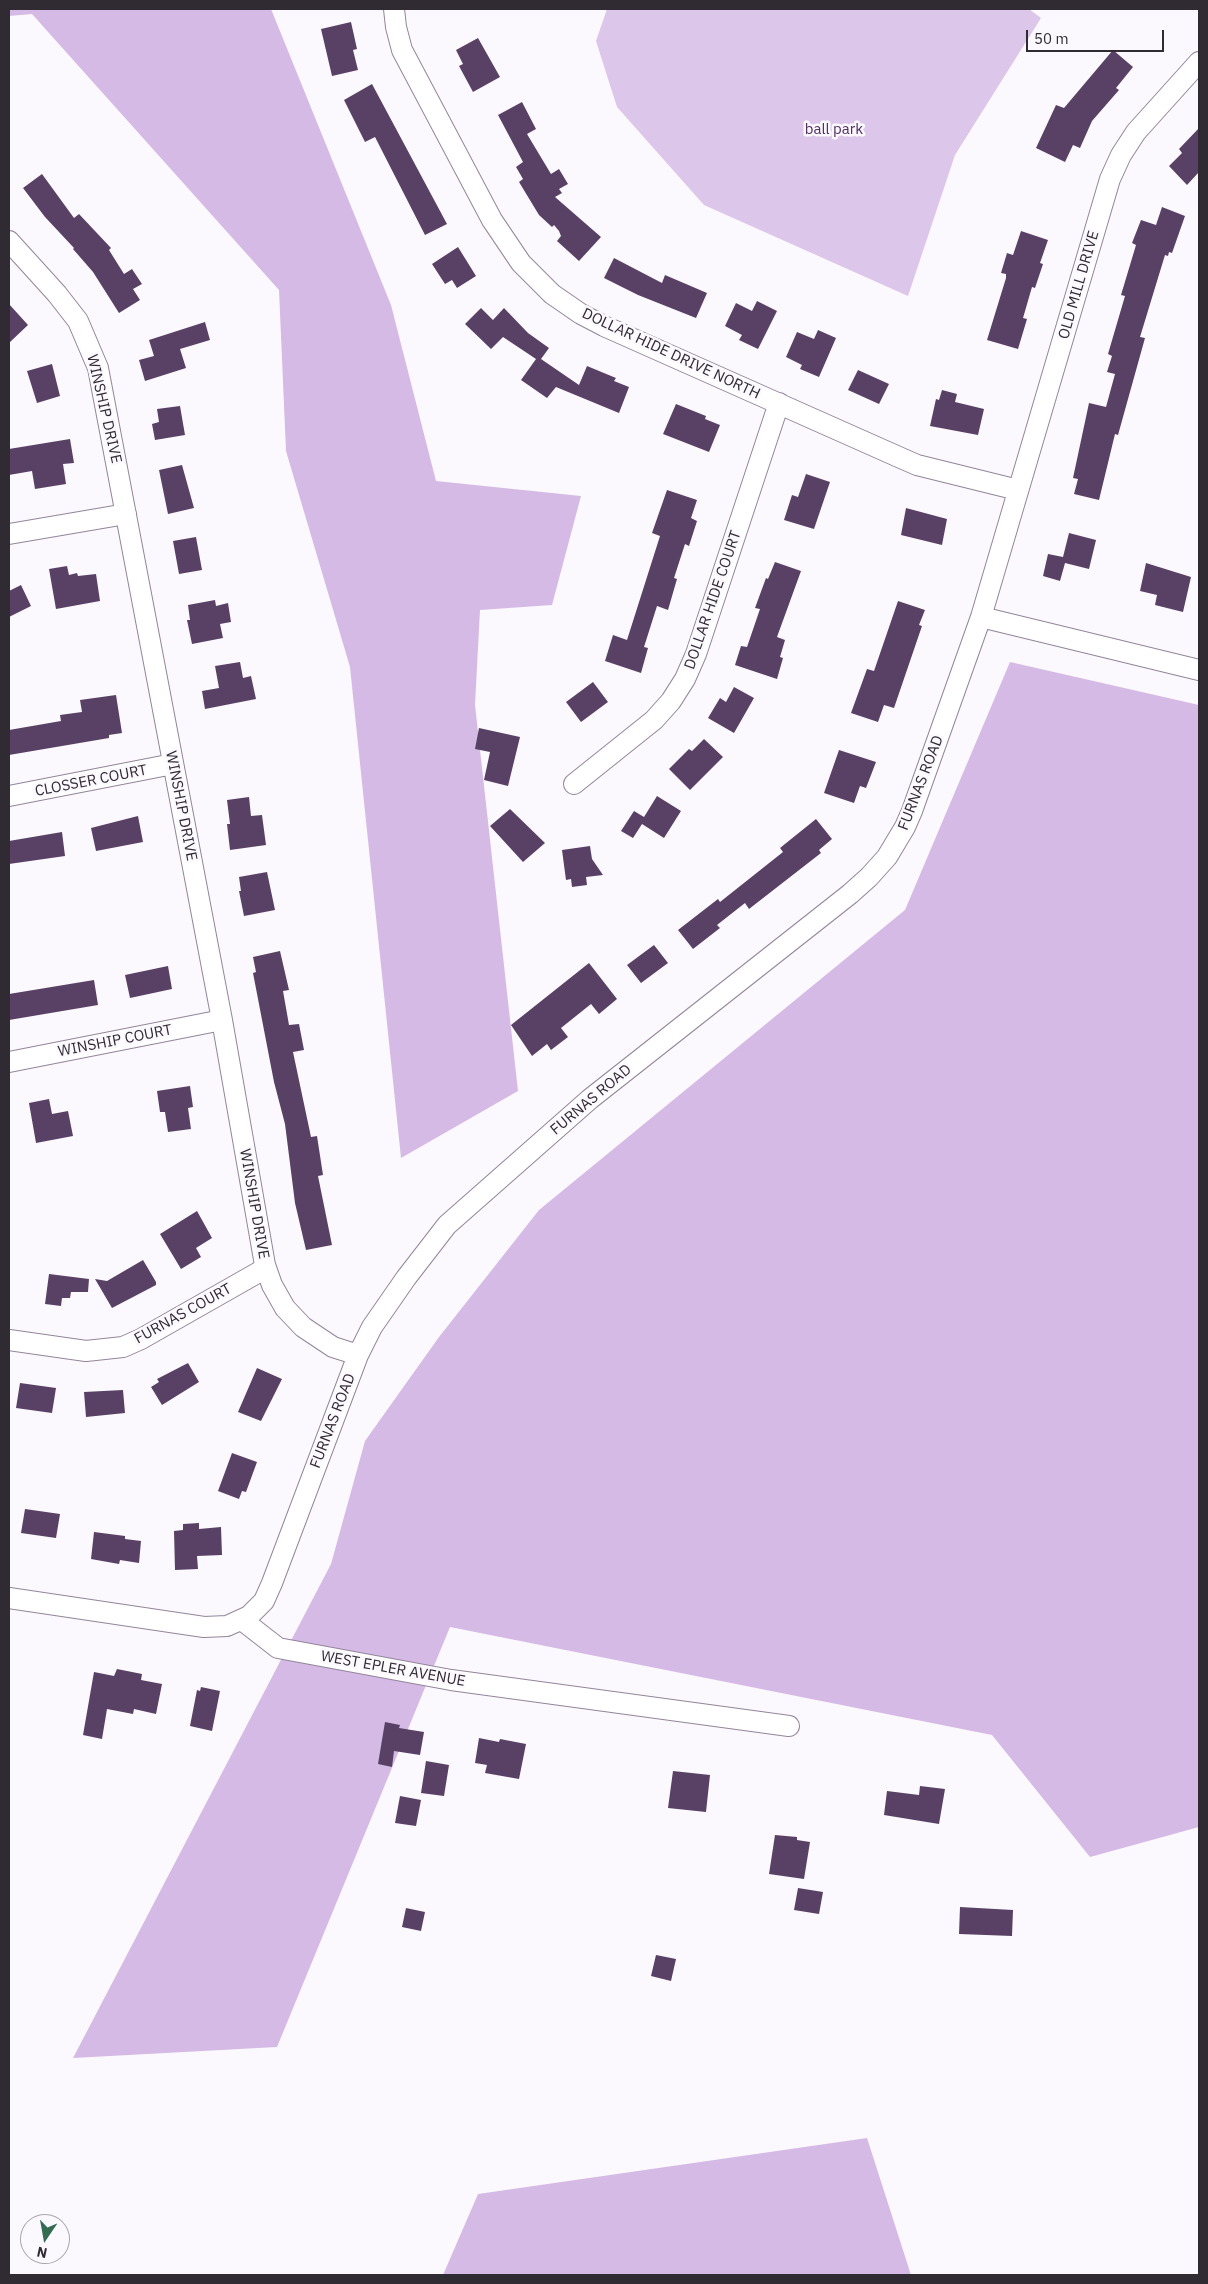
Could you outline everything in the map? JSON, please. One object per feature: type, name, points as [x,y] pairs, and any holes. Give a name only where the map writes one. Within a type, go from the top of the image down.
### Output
[{"type":"street","name":"DOLLAR HIDE DRIVE NORTH","points":[[394,9],[398,34],[409,65],[492,220],[510,249],[552,294],[581,314],[604,326],[917,465],[1018,490]]},
{"type":"street","name":"OLD MILL DRIVE","points":[[1006,532],[1110,179],[1121,154],[1136,132],[1199,62]]},
{"type":"street","name":"WINSHIP DRIVE","points":[[9,241],[78,321],[100,377],[222,1020],[266,1268],[272,1285],[286,1308],[303,1327],[333,1347],[358,1355]]},
{"type":"street","name":"DOLLAR HIDE COURT","points":[[574,784],[654,720],[671,701],[685,678],[696,654],[780,403]]},
{"type":"street","points":[[9,534],[126,514]]},
{"type":"street","name":"FURNAS ROAD","points":[[242,1620],[264,1601],[272,1583],[358,1355],[372,1327],[406,1278],[458,1214],[590,1099],[850,894],[876,870],[897,842],[912,810],[981,617],[1006,532]]},
{"type":"street","points":[[981,617],[1199,670]]},
{"type":"street","name":"CLOSSER COURT","points":[[9,796],[173,764]]},
{"type":"street","name":"WINSHIP COURT","points":[[9,1062],[222,1020]]},
{"type":"street","name":"FURNAS COURT","points":[[9,1340],[86,1351],[124,1347],[266,1268]]},
{"type":"street","points":[[9,1598],[204,1626],[226,1626],[242,1620]]},
{"type":"street","name":"WEST EPLER AVENUE","points":[[242,1620],[278,1648],[451,1680],[789,1726]]},
{"type":"green space","name":"ball park","points":[[607,9],[1029,9],[1041,18],[955,155],[908,296],[704,205],[617,107],[596,41]]},
{"type":"shaded area","points":[[9,9],[271,9],[391,305],[436,481],[581,496],[552,605],[480,610],[475,705],[518,1091],[401,1158],[350,667],[286,451],[279,290],[32,14],[9,16]]},
{"type":"shaded area","points":[[1010,662],[1199,705],[1199,1827],[1090,1857],[992,1735],[450,1627],[277,2047],[73,2058],[331,1564],[365,1441],[439,1337],[539,1210],[905,910]]},
{"type":"shaded area","points":[[867,2138],[911,2275],[443,2275],[478,2194]]},
{"type":"building","points":[[351,22],[357,49],[353,50],[358,70],[332,76],[321,29]]},
{"type":"building","points":[[478,38],[500,77],[473,92],[459,66],[463,64],[456,50]]},
{"type":"building","points":[[1113,50],[1133,67],[1116,88],[1119,90],[1092,121],[1080,148],[1073,145],[1065,162],[1036,148],[1056,105],[1064,108]]},
{"type":"building","points":[[372,84],[447,224],[425,235],[375,137],[365,142],[344,100]]},
{"type":"building","points":[[522,102],[536,129],[527,134],[551,174],[559,169],[568,184],[559,189],[562,193],[555,197],[601,237],[579,261],[557,241],[561,236],[559,231],[554,225],[552,227],[539,215],[519,182],[523,179],[516,167],[523,162],[498,115]]},
{"type":"building","points":[[1199,128],[1199,172],[1187,185],[1169,166],[1182,153],[1179,149]]},
{"type":"building","points":[[42,174],[74,218],[79,214],[111,248],[109,250],[124,274],[132,269],[142,284],[133,289],[140,300],[119,313],[93,272],[45,217],[23,188]]},
{"type":"building","points":[[1162,207],[1185,216],[1172,253],[1169,252],[1168,256],[1165,255],[1140,337],[1145,338],[1118,435],[1115,434],[1099,500],[1074,494],[1078,479],[1073,478],[1089,403],[1106,407],[1115,374],[1107,372],[1112,356],[1108,354],[1125,296],[1121,295],[1136,245],[1132,243],[1141,220],[1156,225]]},
{"type":"building","points":[[1021,231],[1048,240],[1040,263],[1043,264],[1035,288],[1032,287],[1023,318],[1027,319],[1018,349],[987,340],[1006,278],[1006,274],[1001,273],[1007,253],[1013,255]]},
{"type":"building","points":[[458,247],[476,276],[457,288],[452,280],[445,284],[432,264]]},
{"type":"building","points":[[614,258],[662,283],[665,275],[707,293],[696,318],[638,295],[604,278]]},
{"type":"building","points":[[757,301],[777,311],[758,349],[739,340],[742,335],[725,326],[736,303],[752,311]]},
{"type":"building","points":[[9,304],[28,325],[9,343]]},
{"type":"building","points":[[481,308],[493,320],[504,308],[528,333],[549,348],[541,359],[579,385],[587,366],[616,378],[614,381],[629,387],[619,413],[556,387],[547,398],[521,380],[536,359],[503,337],[491,349],[465,324]]},
{"type":"building","points":[[205,322],[210,340],[180,349],[186,368],[145,381],[139,360],[154,356],[149,340]]},
{"type":"building","points":[[818,330],[836,338],[819,377],[800,369],[802,365],[786,357],[797,332],[814,339]]},
{"type":"building","points":[[52,364],[60,396],[37,403],[27,371]]},
{"type":"building","points":[[858,370],[889,384],[879,404],[848,390]]},
{"type":"building","points":[[942,390],[957,394],[955,402],[984,409],[978,435],[930,426],[936,399],[939,400]]},
{"type":"building","points":[[676,404],[706,416],[705,419],[720,425],[709,452],[663,434]]},
{"type":"building","points":[[180,406],[185,435],[155,440],[152,424],[159,422],[157,409]]},
{"type":"building","points":[[70,439],[74,463],[63,464],[66,484],[35,489],[32,471],[9,475],[9,449]]},
{"type":"building","points":[[182,465],[194,508],[168,514],[159,470]]},
{"type":"building","points":[[806,474],[830,482],[814,529],[784,520],[792,495],[798,497]]},
{"type":"building","points":[[667,490],[697,500],[691,518],[697,521],[689,546],[685,544],[674,578],[677,579],[668,610],[657,606],[644,647],[648,648],[641,673],[605,661],[613,635],[627,640],[660,536],[652,533]]},
{"type":"building","points":[[906,508],[947,519],[942,545],[901,535]]},
{"type":"building","points":[[1069,533],[1096,540],[1089,569],[1065,563],[1060,581],[1043,576],[1048,554],[1063,557]]},
{"type":"building","points":[[196,537],[202,570],[179,574],[173,541]]},
{"type":"building","points":[[775,562],[801,571],[777,637],[785,640],[780,657],[783,658],[777,679],[735,665],[741,646],[747,647],[760,609],[755,608],[766,578],[768,579]]},
{"type":"building","points":[[1146,563],[1191,577],[1183,612],[1155,605],[1157,595],[1140,591]]},
{"type":"building","points":[[67,566],[69,575],[77,573],[78,576],[96,574],[100,601],[56,609],[49,569]]},
{"type":"building","points":[[21,585],[31,606],[9,617],[9,591]]},
{"type":"building","points":[[215,600],[216,606],[228,603],[231,622],[220,624],[223,638],[192,644],[187,620],[190,620],[188,605]]},
{"type":"building","points":[[898,601],[925,610],[919,625],[922,626],[894,708],[884,705],[878,722],[851,713],[867,669],[874,671]]},
{"type":"building","points":[[240,662],[243,678],[251,676],[256,699],[205,709],[202,691],[219,688],[215,666]]},
{"type":"building","points":[[593,682],[608,702],[581,722],[566,702]]},
{"type":"building","points":[[734,687],[754,698],[734,733],[708,718],[720,698],[726,702]]},
{"type":"building","points":[[116,695],[122,733],[109,735],[109,738],[9,755],[9,730],[61,721],[60,715],[82,712],[80,700]]},
{"type":"building","points":[[479,728],[520,737],[508,786],[484,780],[490,752],[475,749]]},
{"type":"building","points":[[704,739],[723,757],[690,790],[669,769],[689,749],[692,751]]},
{"type":"building","points":[[839,750],[876,762],[866,788],[860,786],[854,803],[824,793]]},
{"type":"building","points":[[657,796],[681,811],[664,838],[642,824],[633,838],[621,831],[634,811],[644,817]]},
{"type":"building","points":[[249,797],[251,816],[262,815],[266,845],[230,850],[227,824],[230,824],[227,800]]},
{"type":"building","points":[[510,809],[545,843],[523,862],[490,826]]},
{"type":"building","points":[[138,816],[143,842],[96,851],[91,828]]},
{"type":"building","points":[[816,819],[832,839],[819,850],[821,853],[749,909],[745,903],[717,925],[720,928],[693,949],[678,930],[718,899],[720,902],[783,852],[780,848]]},
{"type":"building","points":[[62,832],[65,856],[9,864],[9,841]]},
{"type":"building","points":[[590,846],[592,859],[603,875],[586,877],[587,885],[572,887],[571,879],[566,880],[562,850]]},
{"type":"building","points":[[267,872],[275,910],[244,916],[239,891],[241,891],[239,877]]},
{"type":"building","points":[[654,945],[668,963],[641,983],[627,965]]},
{"type":"building","points":[[280,951],[289,990],[283,991],[289,1025],[299,1024],[304,1050],[293,1052],[311,1137],[317,1136],[323,1175],[318,1176],[332,1245],[306,1250],[295,1203],[285,1124],[274,1082],[253,973],[256,972],[253,957]]},
{"type":"building","points":[[589,963],[617,999],[599,1014],[591,1004],[561,1028],[568,1037],[551,1050],[547,1044],[532,1056],[511,1025]]},
{"type":"building","points":[[168,966],[172,989],[130,998],[125,975]]},
{"type":"building","points":[[94,980],[98,1005],[9,1020],[9,994]]},
{"type":"building","points":[[190,1086],[193,1107],[188,1108],[191,1129],[168,1132],[165,1112],[160,1112],[157,1091]]},
{"type":"building","points":[[49,1099],[52,1114],[68,1111],[73,1136],[36,1143],[29,1103]]},
{"type":"building","points":[[197,1211],[212,1238],[196,1248],[201,1257],[181,1269],[160,1234]]},
{"type":"building","points":[[143,1260],[156,1285],[112,1308],[95,1279],[107,1281]]},
{"type":"building","points":[[49,1274],[89,1279],[88,1292],[71,1292],[70,1298],[62,1298],[61,1306],[45,1304]]},
{"type":"building","points":[[188,1363],[199,1382],[162,1405],[151,1387],[159,1382],[157,1379]]},
{"type":"building","points":[[257,1368],[282,1379],[261,1421],[238,1412]]},
{"type":"building","points":[[20,1383],[56,1388],[52,1413],[16,1408]]},
{"type":"building","points":[[123,1390],[125,1413],[86,1417],[84,1392]]},
{"type":"building","points":[[232,1453],[257,1462],[246,1492],[242,1491],[239,1499],[218,1491]]},
{"type":"building","points":[[25,1509],[60,1514],[56,1538],[21,1533]]},
{"type":"building","points":[[199,1523],[199,1529],[221,1527],[222,1555],[197,1556],[198,1569],[175,1570],[174,1531],[183,1530],[183,1524]]},
{"type":"building","points":[[94,1532],[125,1536],[125,1539],[141,1541],[139,1563],[120,1560],[119,1564],[91,1559]]},
{"type":"building","points":[[117,1669],[142,1674],[141,1680],[162,1684],[156,1714],[134,1709],[133,1714],[107,1709],[102,1739],[83,1735],[94,1672],[114,1676]]},
{"type":"building","points":[[201,1687],[220,1691],[212,1731],[190,1726],[197,1690],[200,1691]]},
{"type":"building","points":[[385,1722],[400,1725],[399,1728],[424,1732],[420,1755],[394,1751],[392,1767],[378,1764]]},
{"type":"building","points":[[479,1738],[499,1742],[500,1739],[526,1744],[519,1779],[485,1773],[487,1765],[475,1763]]},
{"type":"building","points":[[426,1761],[449,1765],[444,1796],[421,1793]]},
{"type":"building","points":[[673,1771],[710,1775],[706,1812],[668,1808]]},
{"type":"building","points":[[920,1786],[945,1789],[939,1824],[884,1815],[887,1791],[919,1795]]},
{"type":"building","points":[[400,1796],[421,1800],[416,1826],[395,1823]]},
{"type":"building","points":[[775,1835],[797,1837],[797,1840],[810,1842],[804,1879],[769,1874]]},
{"type":"building","points":[[798,1888],[823,1892],[819,1914],[794,1910]]},
{"type":"building","points":[[960,1907],[1013,1910],[1012,1936],[959,1934]]},
{"type":"building","points":[[406,1908],[425,1912],[421,1931],[402,1927]]},
{"type":"building","points":[[656,1955],[676,1959],[671,1981],[651,1976]]}]
